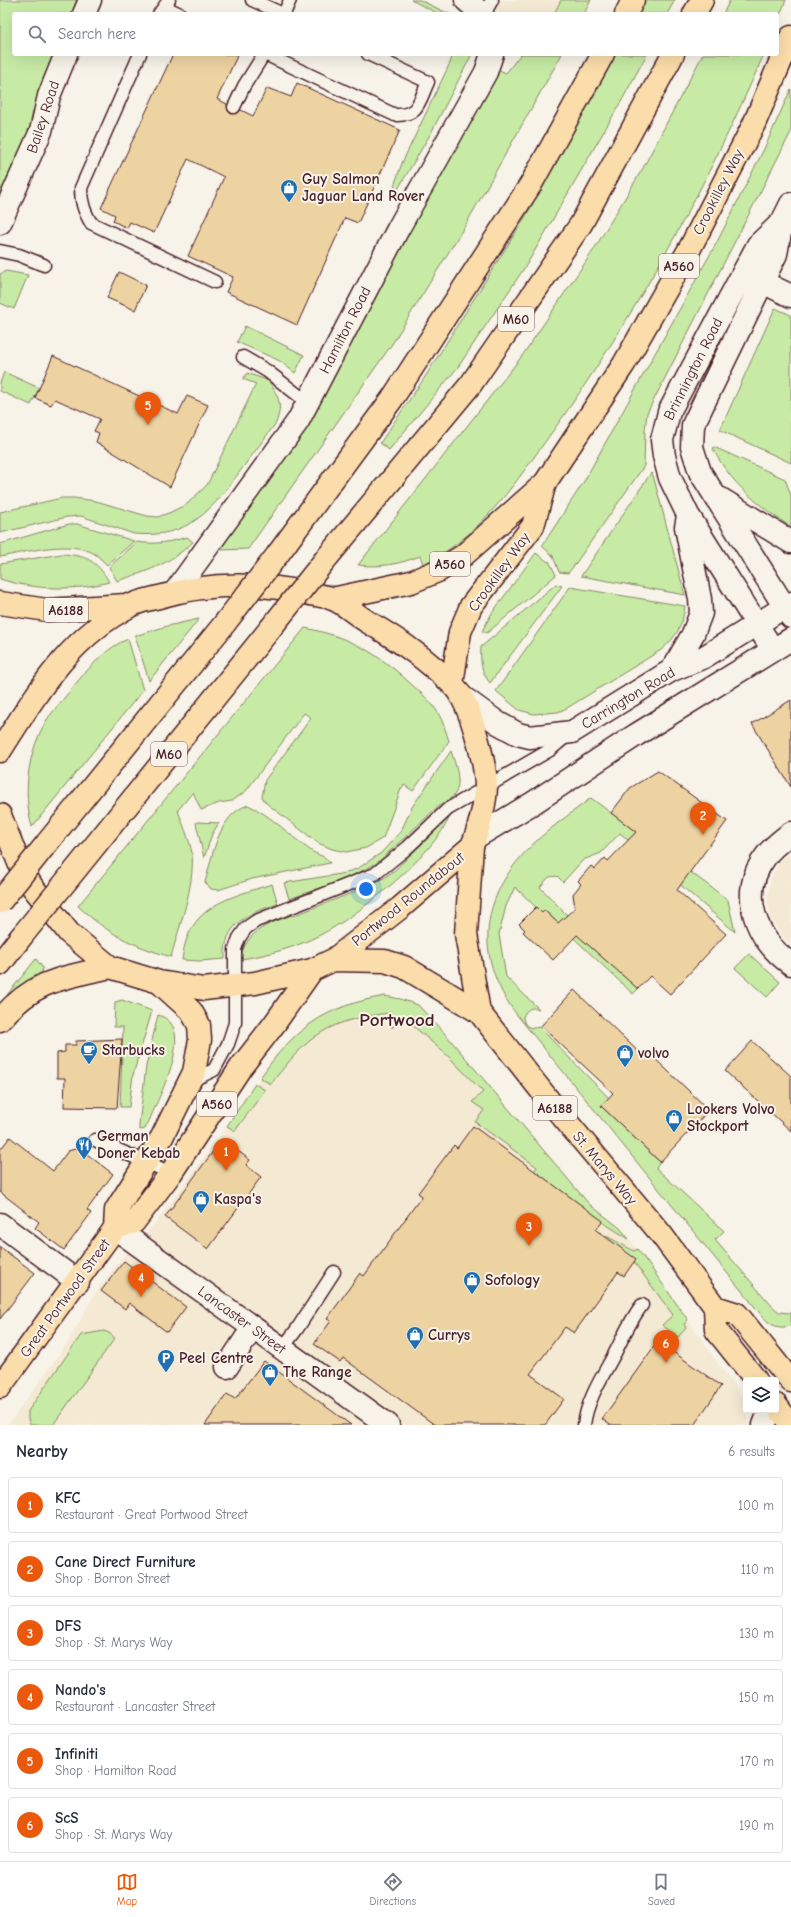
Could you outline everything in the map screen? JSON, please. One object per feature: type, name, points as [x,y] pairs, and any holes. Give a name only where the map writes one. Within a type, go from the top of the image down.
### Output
[{"type":"main road","points":[[627,12],[633,0]]},
{"type":"main road","points":[[695,12],[702,0]]},
{"type":"main road","name":"Crookilley Way","points":[[332,598],[411,582],[440,570],[464,555],[545,483],[624,364],[690,248],[754,124],[791,37]]},
{"type":"main road","name":"M60","points":[[0,902],[225,623],[278,554],[392,399],[531,184],[602,56]]},
{"type":"main road","name":"M60","points":[[0,964],[325,560],[471,384],[577,230],[672,56]]},
{"type":"main road","name":"Crookilley Way","points":[[457,690],[460,632],[471,606],[533,526],[545,483]]},
{"type":"main road","points":[[0,751],[37,692],[72,649],[96,627],[133,604],[199,587],[237,584],[280,588],[332,598],[366,621],[398,639],[457,690]]},
{"type":"main road","name":"A6188","points":[[0,603],[47,610],[96,608],[133,604]]},
{"type":"main road","name":"Portwood Roundabout","points":[[0,815],[19,864],[31,885],[69,933],[110,967],[159,982],[204,989],[255,983],[312,970],[333,960],[400,908],[474,842],[486,786],[480,746],[457,690]]},
{"type":"main road","name":"St. Marys Way","points":[[474,842],[466,934],[479,1012]]},
{"type":"main road","name":"St. Marys Way","points":[[333,960],[385,961],[404,967],[418,974],[479,1012],[551,1103],[661,1234],[715,1306]]},
{"type":"main road","points":[[0,1020],[16,1003],[38,988],[56,979],[110,967]]},
{"type":"main road","name":"Great Portwood Street","points":[[116,1228],[134,1222],[171,1173],[241,1067],[275,1023],[312,970]]},
{"type":"main road","name":"Great Portwood Street","points":[[0,1388],[116,1228],[116,1210],[162,1137],[194,1072],[200,1040],[199,1025],[191,1011],[159,982]]},
{"type":"main road","points":[[754,1377],[716,1330],[715,1306],[737,1314],[788,1372]]},
{"type":"main road","points":[[779,1409],[791,1425]]},
{"type":"street","points":[[85,12],[90,0]]},
{"type":"street","points":[[466,0],[481,12]]},
{"type":"street","name":"Bailey Road","points":[[0,223],[40,131],[49,96],[65,56]]},
{"type":"street","name":"Hamilton Road","points":[[175,592],[289,434],[308,402],[398,228],[486,72],[491,56]]},
{"type":"street","name":"Brinnington Road","points":[[782,645],[757,624],[688,515],[670,478],[664,456],[662,440],[664,426],[669,412],[758,245],[786,213]]},
{"type":"street","name":"Brinnington Road","points":[[786,213],[776,254],[693,425],[692,447],[694,459],[700,472],[789,609]]},
{"type":"street","points":[[743,273],[791,296]]},
{"type":"street","points":[[714,495],[791,542]]},
{"type":"street","points":[[672,670],[693,634],[701,613],[700,599],[686,527],[688,515]]},
{"type":"street","name":"Carrington Road","points":[[457,690],[498,723],[518,734],[530,737],[572,732],[672,670],[704,658],[757,624],[789,609]]},
{"type":"street","points":[[474,842],[636,735],[782,645]]},
{"type":"street","points":[[791,833],[766,855],[758,868],[753,888],[752,903],[754,918],[762,935],[782,958],[791,964]]},
{"type":"street","points":[[0,1224],[78,1282]]},
{"type":"street","name":"Lancaster Street","points":[[116,1228],[388,1425]]},
{"type":"street","points":[[227,1367],[246,1338]]},
{"type":"street","points":[[764,1425],[769,1413]]},
{"type":"lane","points":[[252,0],[279,12]]},
{"type":"lane","points":[[284,12],[290,0]]},
{"type":"lane","points":[[484,12],[492,0]]},
{"type":"lane","points":[[164,7],[175,12]]},
{"type":"lane","points":[[139,56],[81,188],[83,209],[91,223],[215,282]]},
{"type":"lane","points":[[234,107],[244,86],[263,56]]},
{"type":"lane","points":[[268,56],[395,115],[406,115],[415,111],[428,82],[372,56]]},
{"type":"lane","points":[[0,251],[19,255],[44,265]]},
{"type":"lane","points":[[243,357],[267,371],[308,402]]},
{"type":"lane","points":[[190,1081],[214,1070],[228,1044],[234,1022],[235,949],[239,938],[251,924],[271,914],[329,894],[375,874],[448,809],[550,750],[572,732]]},
{"type":"lane","points":[[95,1140],[135,1158],[147,1161],[171,1173]]},
{"type":"lane","points":[[282,1349],[297,1330],[334,1272]]},
{"type":"lane","points":[[584,1425],[586,1415],[601,1377],[633,1316],[642,1305]]},
{"type":"shaded area","points":[[472,0],[561,0],[555,12],[497,12]]},
{"type":"shaded area","points":[[791,852],[791,945],[784,939],[771,919],[767,899],[771,878],[779,863]]},
{"type":"shaded area","points":[[385,996],[418,1005],[447,1036],[589,1204],[620,1228],[642,1255],[743,1399],[743,1413],[748,1414],[747,1425],[8,1425],[69,1341],[94,1295],[122,1258],[157,1221],[220,1136],[275,1056],[294,1036],[321,1016],[364,1000]]},
{"type":"green space","points":[[0,0],[81,0],[76,12],[12,12],[12,56],[55,56],[40,88],[34,119],[0,201]]},
{"type":"green space","points":[[411,0],[420,0],[445,12],[435,12]]},
{"type":"green space","points":[[561,0],[591,0],[585,12],[555,12]]},
{"type":"green space","points":[[645,0],[675,0],[668,12],[639,12]]},
{"type":"green space","points":[[730,0],[786,0],[779,17],[779,12],[724,12]]},
{"type":"green space","points":[[452,56],[471,56],[431,133],[392,199],[395,183],[402,163]]},
{"type":"green space","points":[[519,56],[561,56],[466,224],[392,344],[248,549],[219,550],[215,547],[331,375],[497,69],[506,73]]},
{"type":"green space","points":[[615,56],[646,56],[527,264],[458,367],[389,450],[380,443],[423,380],[526,216]]},
{"type":"green space","points":[[702,56],[763,56],[692,205],[637,302],[608,350],[577,396],[506,495],[476,527],[460,541],[442,554],[423,564],[420,556],[389,565],[358,565],[522,356],[593,251],[643,168]]},
{"type":"green space","points":[[791,89],[791,132],[647,413],[644,466],[573,567],[568,573],[559,572],[553,556],[542,546],[583,483],[717,242],[764,149]]},
{"type":"green space","points":[[6,271],[28,275],[14,309],[0,303],[0,274]]},
{"type":"green space","points":[[775,308],[791,315],[791,463],[720,430]]},
{"type":"green space","points":[[245,326],[304,355],[295,373],[280,361],[237,342]]},
{"type":"green space","points":[[4,372],[39,388],[31,405],[0,391],[0,383]]},
{"type":"green space","points":[[247,373],[269,381],[279,401],[279,411],[276,423],[220,498],[197,519],[170,532],[153,534],[134,534],[81,516],[67,517],[0,533],[0,512],[62,498],[96,501],[147,516],[158,517],[187,504],[207,485],[256,384],[243,379]]},
{"type":"green space","points":[[714,447],[785,479],[791,495],[791,527],[768,511],[737,484],[720,462],[713,449]]},
{"type":"green space","points":[[651,473],[653,475],[685,595],[581,576]]},
{"type":"green space","points":[[69,524],[77,524],[134,541],[107,565],[95,554],[73,547],[48,548],[0,557],[0,544]]},
{"type":"green space","points":[[187,537],[193,542],[184,550],[166,562],[148,570],[117,581],[109,567],[137,542],[162,542]]},
{"type":"green space","points":[[536,553],[548,562],[549,561],[556,575],[487,633],[482,631],[492,613]]},
{"type":"green space","points":[[61,554],[84,557],[90,560],[100,568],[109,582],[82,587],[54,588],[13,583],[0,579],[0,564]]},
{"type":"green space","points":[[556,584],[562,586],[490,683],[482,666],[481,647]]},
{"type":"green space","points":[[570,587],[685,606],[683,619],[675,636],[661,650],[567,708],[558,712],[534,714],[519,710],[496,691]]},
{"type":"green space","points":[[199,619],[149,681],[135,636],[167,626]]},
{"type":"green space","points":[[305,628],[336,636],[362,648],[387,663],[426,697],[438,713],[449,741],[413,791],[404,785],[401,789],[383,838],[366,848],[346,852],[332,849],[318,843],[266,803],[262,797],[265,780],[311,718],[304,713],[246,791],[232,801],[219,803],[201,810],[193,792],[178,810],[191,848],[192,866],[186,906],[171,957],[121,938],[89,916],[78,906]]},
{"type":"green space","points":[[128,639],[143,690],[32,827],[27,799],[27,785],[32,757],[41,730],[51,714],[94,663],[120,642]]},
{"type":"green space","points":[[451,751],[456,767],[458,785],[457,790],[451,798],[441,804],[377,863],[344,880],[289,899],[284,883],[340,874],[357,869],[381,853],[401,831],[412,807]]},
{"type":"green space","points":[[591,798],[728,900],[735,932],[620,833],[601,853],[583,860],[563,882],[557,876],[549,877],[540,887],[638,989],[633,994],[544,910],[542,913],[515,887],[506,906],[499,934],[506,977],[539,1009],[532,1008],[526,1012],[523,1017],[526,1025],[530,1028],[539,1027],[609,1098],[601,1106],[660,1162],[656,1168],[724,1231],[715,1240],[772,1306],[779,1312],[791,1313],[791,1326],[776,1326],[769,1323],[763,1317],[517,1015],[505,997],[496,978],[490,959],[488,940],[489,921],[494,902],[503,883],[515,864],[532,845],[551,828]]},
{"type":"green space","points":[[248,805],[265,814],[312,852],[326,859],[330,863],[252,879],[218,890],[211,889],[205,882],[218,837],[230,817],[238,810]]},
{"type":"green space","points":[[450,816],[442,831],[412,866],[354,914],[336,926],[301,944],[271,953],[241,959],[247,942],[253,935],[267,925],[367,887],[384,878],[396,869]]},
{"type":"green space","points":[[196,823],[219,823],[212,834],[204,858]]},
{"type":"green space","points":[[272,884],[278,904],[257,911],[240,921],[233,928],[228,936],[225,959],[200,961],[182,960],[186,942],[192,927],[201,916],[212,907],[225,900]]},
{"type":"green space","points":[[749,954],[780,982],[767,997],[735,968]]},
{"type":"green space","points":[[36,959],[43,968],[42,972],[7,995]]},
{"type":"green space","points":[[385,996],[418,1005],[447,1036],[589,1204],[620,1228],[629,1239],[602,1222],[534,1171],[537,1167],[475,1122],[484,1110],[472,1102],[483,1092],[449,1057],[403,1017],[392,1028],[391,1013],[351,1020],[336,1025],[322,1032],[309,1042],[284,1067],[271,1084],[260,1078],[286,1046],[313,1022],[328,1013],[345,1006],[364,1000]]},
{"type":"green space","points":[[122,1000],[152,1011],[133,1075],[129,1107],[120,1107],[123,1027],[114,1027],[115,1002]]},
{"type":"green space","points":[[158,1015],[170,1022],[175,1033],[175,1046],[172,1062],[161,1094],[145,1129],[141,1130],[139,1129],[139,1125],[146,1066]]},
{"type":"green space","points":[[255,1084],[265,1090],[235,1131],[227,1126]]},
{"type":"green space","points":[[599,1232],[634,1251],[637,1249],[642,1255],[688,1320],[684,1324],[686,1328],[678,1337],[662,1325],[673,1315],[634,1262]]},
{"type":"green space","points":[[104,1331],[115,1338],[53,1425],[30,1425],[28,1411],[81,1335]]},
{"type":"building","name":"Guy Salmon Jaguar Land Rover","points":[[172,56],[237,56],[217,99],[227,104],[228,111],[231,114],[238,113],[241,110],[253,116],[267,88],[291,97],[297,83],[400,130],[358,223],[345,218],[297,325],[226,292],[233,277],[188,256],[224,177],[188,159],[154,233],[130,222],[127,228],[113,221],[115,215],[101,208]]},
{"type":"building","points":[[119,272],[146,285],[135,310],[107,298]]},
{"type":"building","points":[[53,356],[178,414],[187,396],[208,405],[170,487],[96,442],[99,433],[94,431],[100,419],[55,399],[51,405],[35,398]]},
{"type":"building","points":[[791,700],[791,787],[752,724]]},
{"type":"building","points":[[658,771],[727,821],[677,890],[726,934],[670,994],[650,976],[638,989],[577,935],[553,960],[523,932],[525,930],[519,924],[536,907],[542,913],[544,910],[558,923],[575,908],[573,894],[581,884],[578,881],[591,866],[595,869],[605,858],[608,861],[636,832],[611,813],[630,788]]},
{"type":"building","name":"volvo","points":[[574,990],[645,1058],[649,1053],[709,1110],[660,1162],[601,1106],[613,1093],[541,1026]]},
{"type":"building","name":"Starbucks","points":[[122,1039],[117,1108],[64,1107],[65,1078],[57,1078],[57,1053],[65,1052],[65,1045],[76,1045],[76,1041]]},
{"type":"building","points":[[752,1041],[791,1076],[791,1131],[725,1071]]},
{"type":"building","points":[[473,1126],[603,1221],[596,1230],[636,1259],[624,1276],[618,1272],[574,1333],[565,1327],[530,1374],[564,1399],[545,1425],[435,1425],[343,1358],[340,1362],[314,1344],[331,1321],[327,1319],[360,1273],[364,1276],[422,1196],[418,1193],[454,1145],[457,1148]]},
{"type":"building","points":[[10,1137],[53,1171],[68,1151],[79,1148],[113,1174],[87,1210],[91,1213],[64,1250],[35,1228],[39,1222],[0,1192],[0,1150]]},
{"type":"building","points":[[222,1139],[250,1160],[246,1165],[261,1177],[208,1249],[165,1217]]},
{"type":"building","points":[[0,1247],[35,1273],[0,1319]]},
{"type":"building","points":[[124,1261],[186,1307],[167,1332],[129,1303],[125,1309],[101,1291]]},
{"type":"building","points":[[658,1341],[721,1386],[694,1425],[610,1425],[602,1419]]},
{"type":"building","name":"The Range","points":[[264,1361],[351,1425],[205,1425],[227,1394],[235,1399]]},
{"type":"place","name":"Guy Salmon Jaguar Land Rover","points":[[289,203]]},
{"type":"place","name":"Infiniti","points":[[148,425]]},
{"type":"place","name":"Cane Direct Furniture","points":[[703,835]]},
{"type":"place","name":"Starbucks","points":[[89,1065]]},
{"type":"place","name":"volvo","points":[[625,1068]]},
{"type":"place","name":"Lookers Volvo Stockport","points":[[674,1133]]},
{"type":"place","name":"German Doner Kebab","points":[[84,1160]]},
{"type":"place","name":"KFC","points":[[226,1171]]},
{"type":"place","name":"Kaspa's","points":[[201,1214]]},
{"type":"place","name":"DFS","points":[[529,1246]]},
{"type":"place","name":"Sofology","points":[[472,1295]]},
{"type":"place","name":"Nando's","points":[[141,1297]]},
{"type":"place","name":"Currys","points":[[415,1350]]},
{"type":"place","name":"ScS","points":[[666,1363]]},
{"type":"place","name":"Peel Centre","points":[[166,1373]]},
{"type":"place","name":"The Range","points":[[270,1387]]},
{"type":"district","name":"Portwood","points":[[397,1020]]}]
